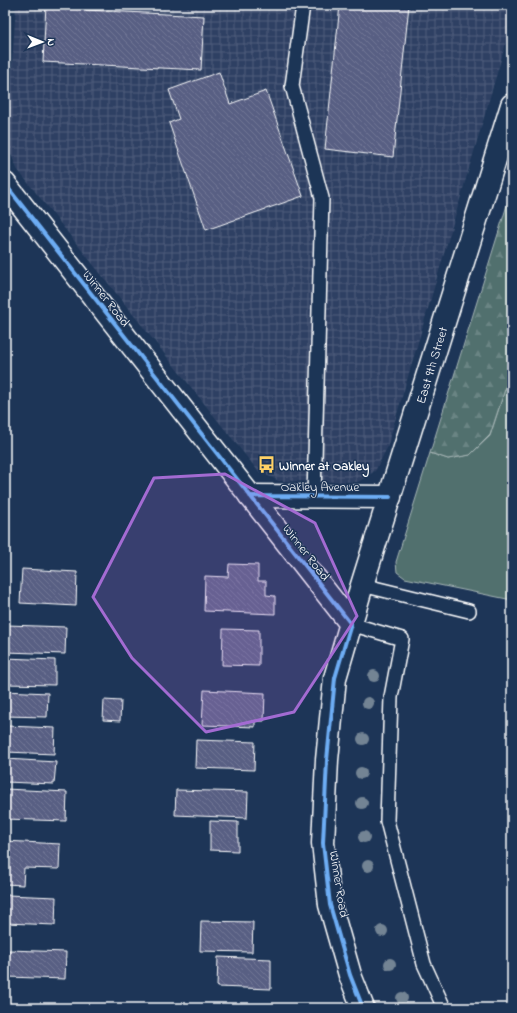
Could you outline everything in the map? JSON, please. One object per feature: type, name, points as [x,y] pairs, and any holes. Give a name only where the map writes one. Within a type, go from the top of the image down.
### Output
[{"type":"main road","name":"East 9th Street","points":[[351,624],[512,105]]},
{"type":"main road","name":"Winner Road","points":[[5,184],[351,624],[335,678],[327,760],[323,843],[330,905],[350,975],[363,1008]]},
{"type":"main road","name":"Oakley Avenue","points":[[250,496],[390,497]]},
{"type":"lane","points":[[302,5],[292,86],[322,198],[314,496]]},
{"type":"lane","points":[[362,585],[469,611]]},
{"type":"lane","points":[[351,624],[402,639],[391,697],[387,821],[424,964],[444,1008]]},
{"type":"highlighted area","points":[[225,474],[315,523],[357,616],[294,712],[206,732],[132,658],[93,597],[154,478]]},
{"type":"shaded area","points":[[16,5],[512,5],[512,22],[387,448],[375,471],[358,482],[279,481],[258,471],[17,169],[7,144]]},
{"type":"green space","points":[[512,189],[512,368],[490,435],[470,455],[448,459],[430,453]]},
{"type":"green space","points":[[512,368],[512,600],[405,578],[397,572],[396,562],[430,453],[448,459],[470,455],[490,436]]},
{"type":"building","points":[[46,5],[86,5],[86,10],[204,16],[201,70],[43,62]]},
{"type":"building","points":[[340,5],[409,5],[393,157],[325,149]]},
{"type":"building","points":[[219,72],[230,104],[266,91],[303,196],[206,230],[169,123],[179,119],[169,90]]},
{"type":"building","points":[[229,564],[258,565],[258,581],[266,581],[266,595],[275,596],[275,614],[204,611],[205,576],[228,577]]},
{"type":"building","points":[[22,569],[77,572],[76,606],[20,603]]},
{"type":"building","points":[[7,625],[66,627],[65,654],[6,652]]},
{"type":"building","points":[[223,629],[259,630],[259,666],[222,665]]},
{"type":"building","points":[[5,658],[55,660],[55,685],[5,684]]},
{"type":"building","points":[[204,690],[265,693],[264,721],[255,721],[255,727],[202,725]]},
{"type":"building","points":[[5,691],[48,693],[47,717],[5,716]]},
{"type":"building","points":[[104,700],[121,701],[120,721],[103,720]]},
{"type":"building","points":[[7,726],[55,728],[54,754],[6,752]]},
{"type":"building","points":[[196,740],[255,742],[254,770],[195,768]]},
{"type":"building","points":[[6,759],[56,762],[54,784],[5,782]]},
{"type":"building","points":[[5,789],[67,792],[66,821],[5,819]]},
{"type":"building","points":[[176,790],[248,792],[247,818],[175,815]]},
{"type":"building","points":[[210,821],[238,822],[238,851],[210,850]]},
{"type":"building","points":[[5,841],[60,844],[59,869],[24,868],[23,885],[5,884]]},
{"type":"building","points":[[7,895],[56,897],[55,925],[6,923]]},
{"type":"building","points":[[201,921],[253,922],[252,952],[200,951]]},
{"type":"building","points":[[9,950],[66,952],[65,979],[8,977]]},
{"type":"building","points":[[218,957],[271,959],[271,989],[217,987]]},
{"type":"cycle path","points":[[5,184],[351,624],[335,678],[327,760],[323,843],[330,905],[350,975],[363,1008]]},
{"type":"cycle path","points":[[250,496],[390,497]]},
{"type":"place","name":"Winner at Oakley","points":[[266,465]]}]
